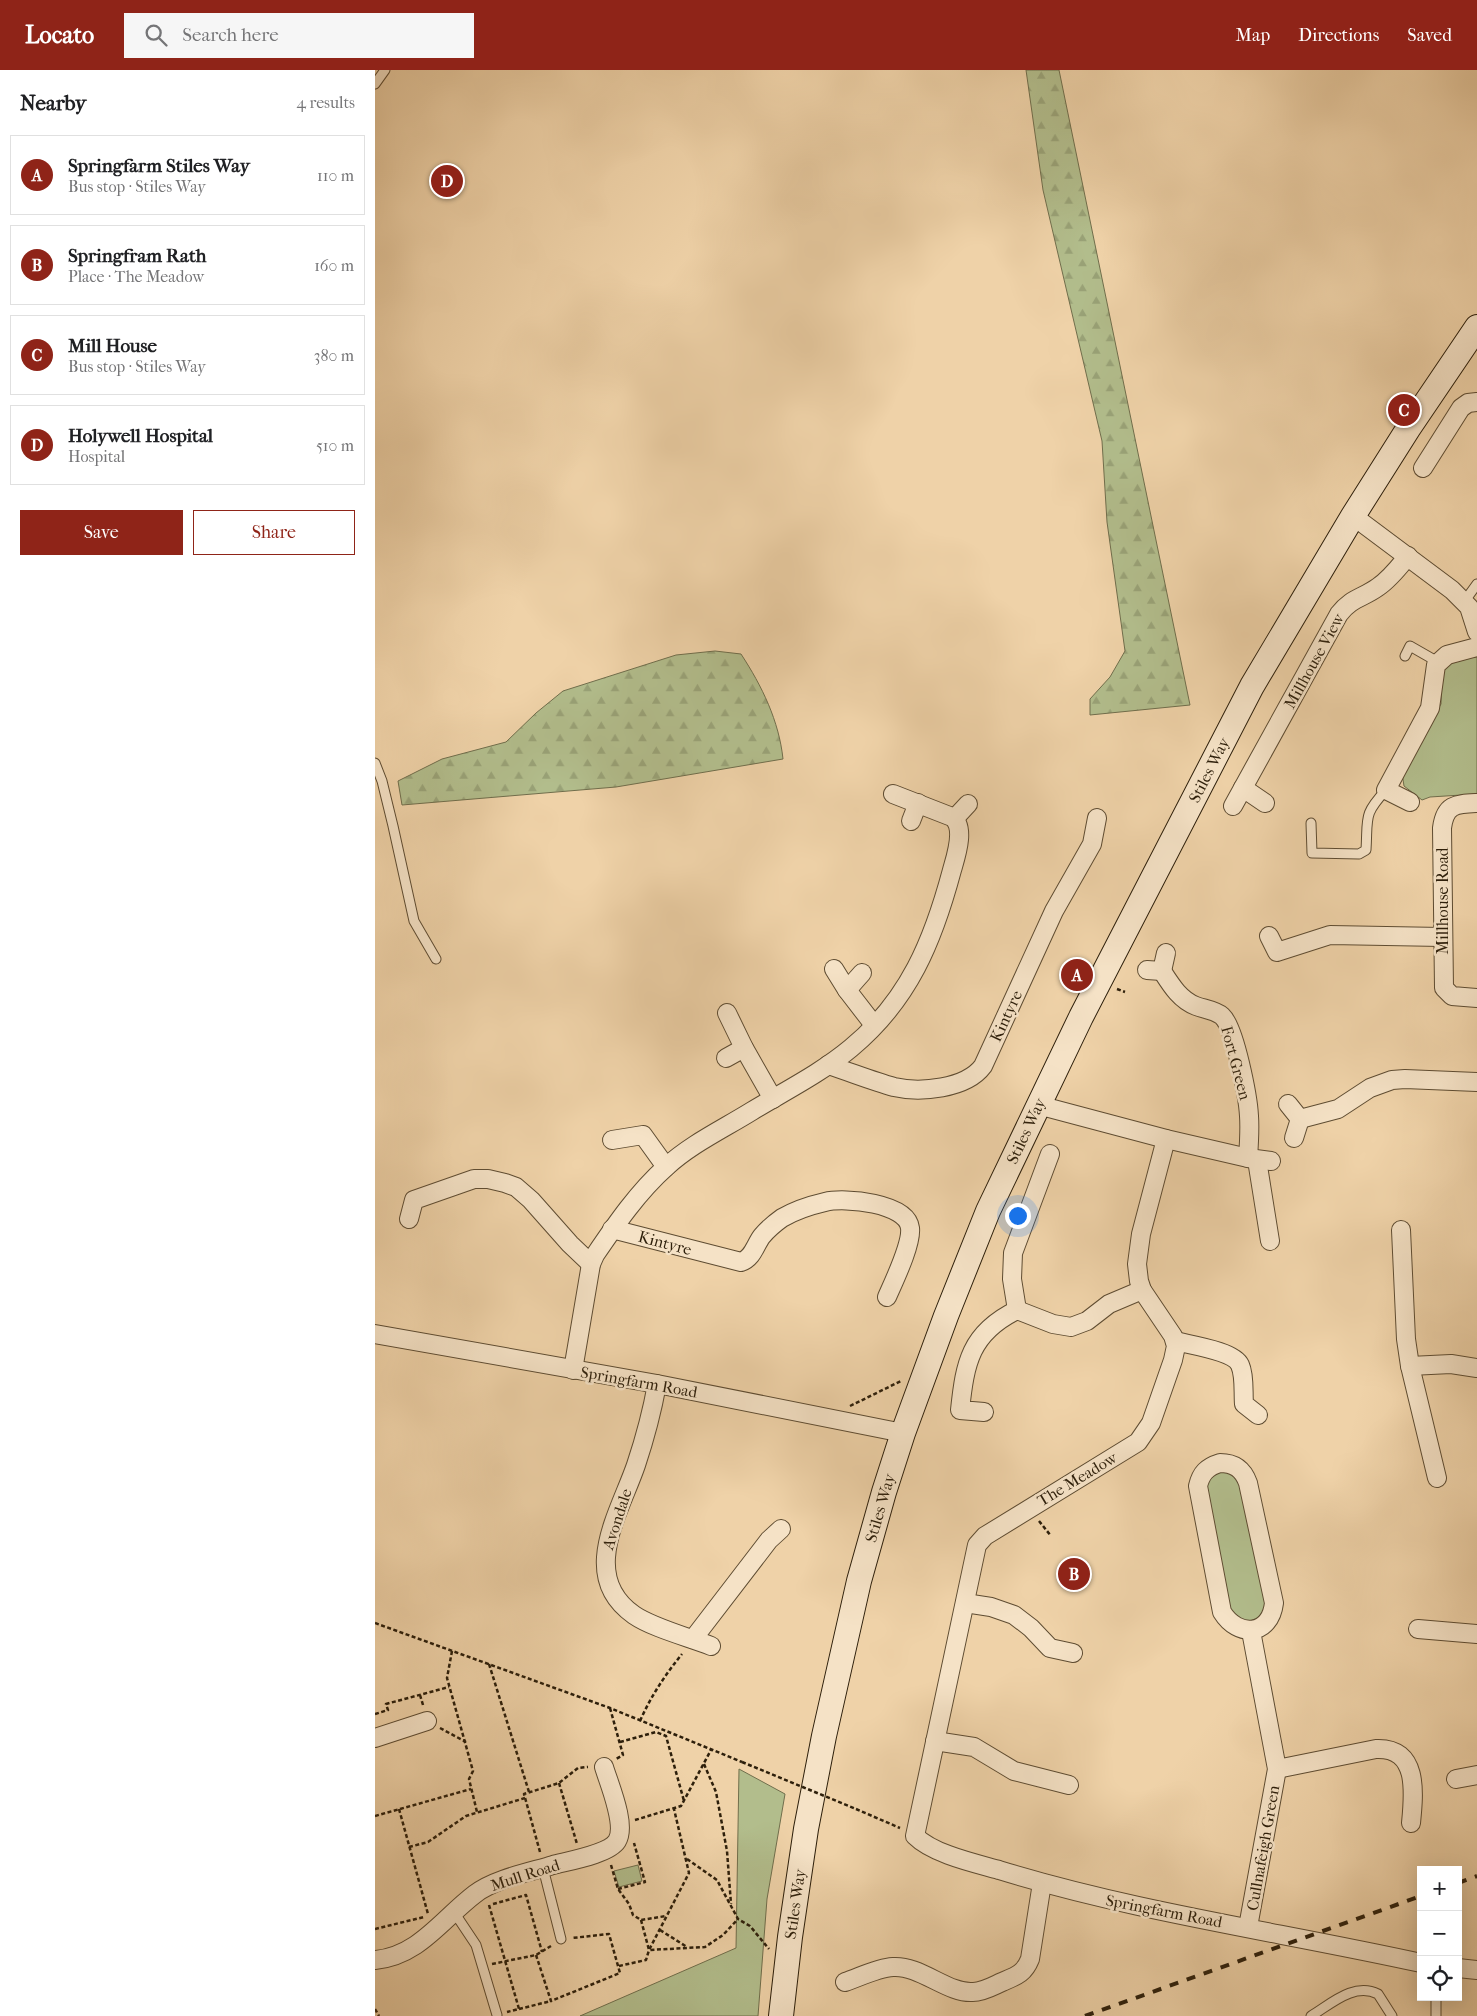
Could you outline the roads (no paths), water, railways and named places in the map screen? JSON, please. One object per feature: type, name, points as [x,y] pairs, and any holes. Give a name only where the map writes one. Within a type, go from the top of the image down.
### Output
[{"type":"main road","name":"Stiles Way","points":[[781,2016],[790,1936],[806,1829],[823,1736],[859,1581],[883,1492],[903,1433],[989,1210],[1081,1017],[1252,686],[1353,516],[1477,327]]},
{"type":"street","points":[[1423,468],[1461,408],[1468,403],[1477,402]]},
{"type":"street","points":[[1353,516],[1452,590],[1469,607],[1477,632]]},
{"type":"street","name":"Millhouse View","points":[[1233,806],[1339,614],[1350,602],[1377,588],[1408,556]]},
{"type":"street","points":[[1410,802],[1386,790],[1430,708],[1434,672],[1438,662],[1451,653],[1477,647]]},
{"type":"street","points":[[1243,788],[1265,804]]},
{"type":"street","points":[[893,794],[955,818],[968,804]]},
{"type":"street","name":"Millhouse Road","points":[[1477,803],[1451,806],[1443,821],[1442,937],[1443,982],[1447,992],[1458,998],[1477,998]]},
{"type":"street","points":[[911,821],[918,804]]},
{"type":"street","name":"Kintyre","points":[[573,1370],[591,1264],[612,1230],[637,1197],[667,1167],[693,1146],[828,1065],[852,1047],[907,986],[931,938],[953,865],[959,832],[958,823],[955,818]]},
{"type":"street","name":"Kintyre","points":[[828,1065],[894,1087],[910,1089],[944,1087],[960,1083],[978,1073],[983,1066],[1054,911],[1092,844],[1097,818]]},
{"type":"street","points":[[1269,936],[1277,952],[1330,935],[1442,937]]},
{"type":"street","name":"Fort Green","points":[[1166,953],[1155,970],[1183,999],[1219,1014],[1226,1022],[1233,1039],[1259,1160]]},
{"type":"street","points":[[834,969],[847,990],[874,1024]]},
{"type":"street","points":[[847,990],[862,973]]},
{"type":"street","points":[[727,1014],[773,1098]]},
{"type":"street","points":[[726,1058],[744,1048]]},
{"type":"street","points":[[1300,1119],[1337,1108],[1370,1088],[1392,1080],[1477,1082]]},
{"type":"street","points":[[1288,1104],[1300,1119]]},
{"type":"street","points":[[1038,1105],[1167,1139],[1259,1160],[1271,1242]]},
{"type":"street","points":[[1294,1138],[1300,1119]]},
{"type":"street","points":[[612,1140],[643,1135],[667,1167]]},
{"type":"street","points":[[1167,1139],[1139,1245],[1137,1272],[1142,1290],[1175,1341],[1236,1358],[1241,1369],[1244,1404],[1258,1415]]},
{"type":"street","points":[[1017,1310],[1012,1280],[1013,1253],[1050,1154]]},
{"type":"street","points":[[409,1219],[414,1200],[467,1181],[495,1180],[516,1187],[531,1200],[570,1244],[591,1264]]},
{"type":"street","name":"Kintyre","points":[[612,1230],[741,1262],[748,1259],[762,1236],[783,1218],[813,1205],[826,1201],[840,1200],[883,1206],[903,1214],[907,1218],[910,1228],[909,1242],[887,1297]]},
{"type":"street","points":[[1401,1230],[1405,1321],[1410,1366],[1437,1478]]},
{"type":"street","points":[[1017,1310],[1053,1324],[1071,1327],[1087,1321],[1109,1304],[1142,1290]]},
{"type":"street","points":[[984,1412],[960,1410],[966,1366],[970,1353],[994,1324],[1017,1310]]},
{"type":"street","name":"Springfarm Road","points":[[375,1334],[657,1384],[903,1433]]},
{"type":"street","name":"The Meadow","points":[[916,1830],[977,1545],[985,1536],[1123,1452],[1143,1436],[1151,1422],[1170,1368],[1175,1351],[1175,1341]]},
{"type":"street","points":[[1410,1366],[1451,1364],[1477,1368]]},
{"type":"street","name":"Avondale","points":[[657,1384],[647,1430],[607,1541],[605,1570],[614,1593],[632,1614],[644,1621],[711,1646]]},
{"type":"street","points":[[1219,1463],[1228,1463],[1235,1466],[1245,1475],[1273,1591],[1274,1603],[1271,1616],[1261,1628],[1251,1630],[1242,1629],[1231,1623],[1222,1612],[1198,1496],[1197,1486],[1202,1474],[1210,1466],[1219,1463]]},
{"type":"street","points":[[693,1639],[769,1540],[781,1529]]},
{"type":"street","points":[[965,1603],[991,1607],[1014,1615],[1031,1628],[1050,1648],[1073,1653]]},
{"type":"street","points":[[1418,1629],[1477,1634]]},
{"type":"street","name":"Cullnafeigh Green","points":[[1248,1927],[1277,1770],[1251,1630]]},
{"type":"street","points":[[375,1738],[427,1721]]},
{"type":"street","points":[[935,1741],[974,1747],[1014,1771],[1069,1785]]},
{"type":"street","name":"Cullnafeigh Green","points":[[1277,1770],[1376,1749],[1392,1750],[1406,1761],[1410,1773],[1413,1792],[1411,1823]]},
{"type":"street","name":"Mull Road","points":[[375,1960],[406,1952],[419,1944],[453,1916],[476,1893],[497,1883],[607,1849],[617,1840],[624,1823],[604,1767]]},
{"type":"street","points":[[1456,1779],[1477,1775]]},
{"type":"street","name":"Springfarm Road","points":[[916,1830],[923,1843],[950,1854],[1042,1883],[1143,1907],[1417,1962]]},
{"type":"street","points":[[845,1982],[882,1969],[898,1967],[911,1969],[959,1989],[973,1992],[1020,1974],[1027,1968],[1030,1959],[1042,1883]]},
{"type":"street","points":[[1462,1968],[1477,1970]]},
{"type":"lane","points":[[375,84],[385,70]]},
{"type":"lane","points":[[1464,602],[1477,584]]},
{"type":"lane","points":[[1405,656],[1410,646],[1438,662]]},
{"type":"lane","points":[[375,763],[382,781],[414,921],[436,959]]},
{"type":"lane","points":[[1311,823],[1312,853],[1359,854],[1366,850],[1368,814],[1372,805],[1386,790]]},
{"type":"lane","points":[[543,1868],[561,1939]]},
{"type":"lane","points":[[453,1916],[477,1945],[497,2015]]},
{"type":"lane","points":[[1311,2016],[1353,1991],[1361,1989],[1378,1994],[1392,2016]]},
{"type":"lane","points":[[1436,2001],[1436,2016]]},
{"type":"railway","points":[[1462,1882],[1477,1876]]},
{"type":"railway","points":[[1085,2016],[1417,1897]]},
{"type":"place","name":"Holywell Hospital","points":[[447,181]]},
{"type":"place","name":"Mill House","points":[[1404,410]]},
{"type":"place","name":"Springfarm Stiles Way","points":[[1077,975]]},
{"type":"place","name":"Springfram Rath","points":[[1074,1574]]}]
